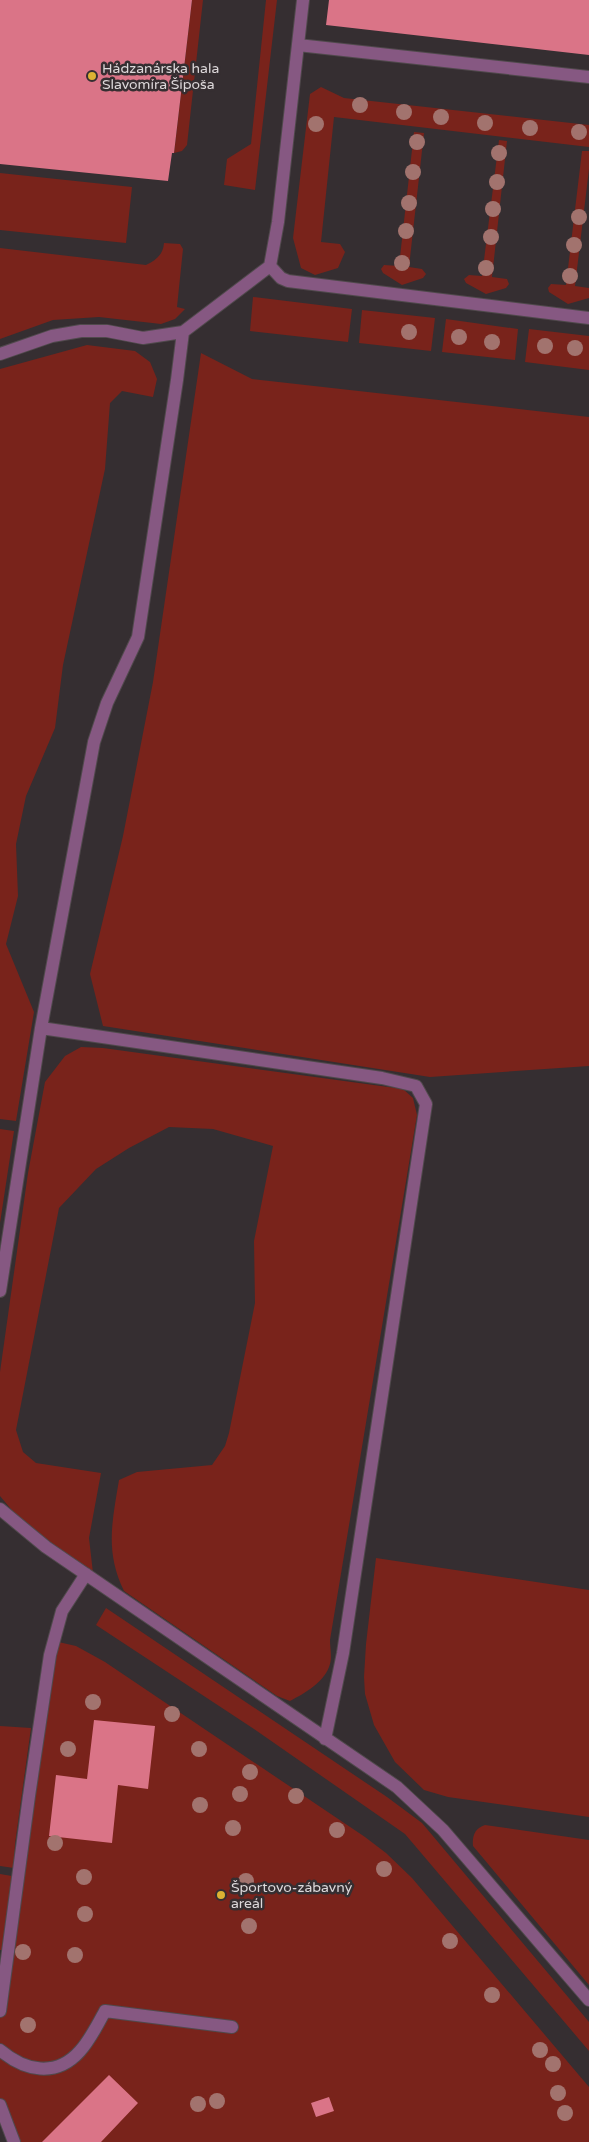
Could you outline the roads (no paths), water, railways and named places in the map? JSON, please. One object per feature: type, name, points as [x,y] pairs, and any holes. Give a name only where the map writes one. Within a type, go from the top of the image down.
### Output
[{"type":"lane","points":[[0,354],[52,336],[81,331],[107,330],[143,338],[183,332],[270,266],[278,222],[303,0]]},
{"type":"lane","points":[[298,45],[589,77]]},
{"type":"lane","points":[[270,266],[281,278],[288,281],[589,318]]},
{"type":"lane","points":[[0,1287],[41,1028],[94,742],[107,703],[138,636],[183,332]]},
{"type":"lane","points":[[41,1028],[382,1078],[416,1086],[426,1104],[344,1652],[325,1739]]},
{"type":"lane","points":[[0,1509],[46,1546],[397,1787],[443,1830],[589,2000]]},
{"type":"lane","points":[[0,2011],[50,1655],[62,1611],[86,1574]]},
{"type":"lane","points":[[0,2050],[13,2061],[26,2067],[60,2066],[82,2050],[105,2011],[232,2027]]},
{"type":"lane","points":[[0,2105],[14,2142]]},
{"type":"place","name":"Hádzanárska hala Slavomíra Šipoša","points":[[92,76]]},
{"type":"place","name":"Športovo-zábavný areál","points":[[221,1895]]}]
